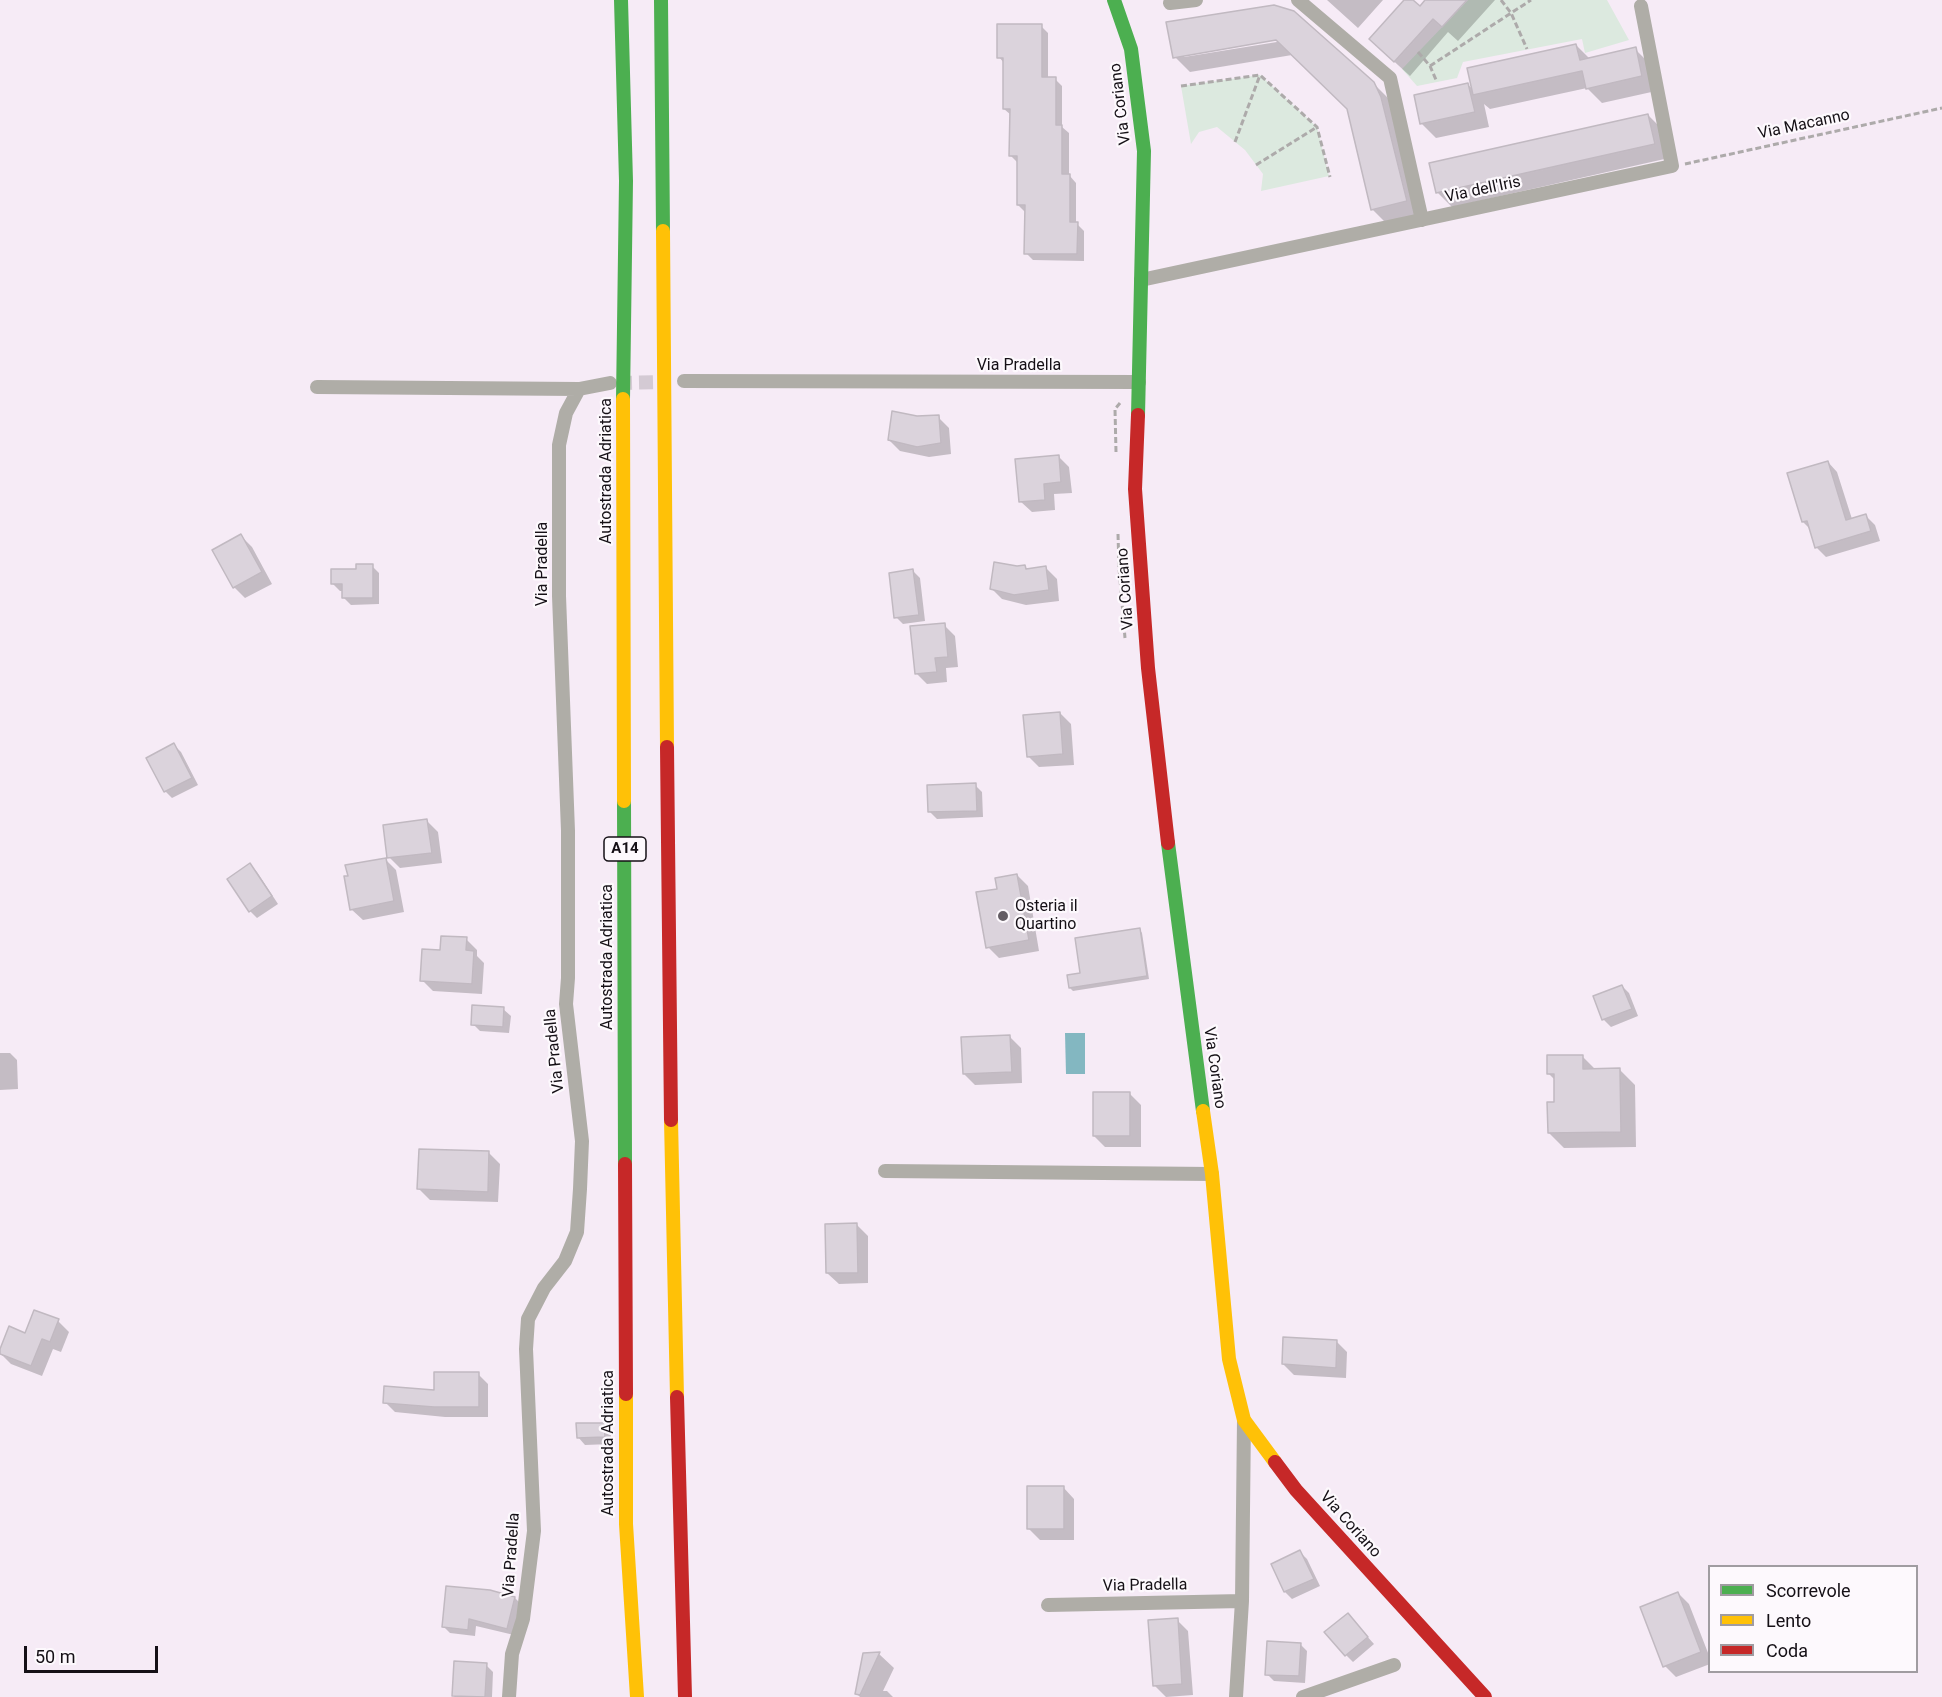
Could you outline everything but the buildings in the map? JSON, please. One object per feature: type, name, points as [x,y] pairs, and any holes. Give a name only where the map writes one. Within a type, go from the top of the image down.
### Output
[{"type":"main road","name":"Autostrada Adriatica","points":[[621,0],[626,181],[624,388],[626,1524],[637,1697]]},
{"type":"main road","name":"A14","points":[[661,0],[671,1165],[685,1697]]},
{"type":"main road","name":"Via Coriano","points":[[1114,0],[1131,49],[1143,151],[1135,489],[1148,668],[1175,906],[1212,1174],[1229,1359],[1244,1420],[1296,1490],[1485,1697]]},
{"type":"street","points":[[1170,3],[1196,0]]},
{"type":"street","points":[[1298,0],[1390,78],[1422,220]]},
{"type":"street","points":[[1641,6],[1672,166]]},
{"type":"street","name":"Via dell'Iris","points":[[1141,280],[1672,166]]},
{"type":"street","name":"Via Pradella","points":[[684,381],[1139,382]]},
{"type":"street","points":[[317,387],[579,389],[610,383]]},
{"type":"street","name":"Via Pradella","points":[[509,1697],[512,1654],[523,1619],[534,1531],[526,1349],[528,1319],[544,1288],[565,1261],[577,1232],[580,1189],[582,1141],[566,1004],[568,831],[559,596],[559,445],[566,413],[579,389]]},
{"type":"street","points":[[885,1171],[1212,1174]]},
{"type":"street","points":[[1236,1697],[1242,1601],[1244,1420]]},
{"type":"street","name":"Via Pradella","points":[[1048,1605],[1242,1601]]},
{"type":"street","points":[[1304,1697],[1394,1665]]},
{"type":"path","points":[[1501,0],[1511,13],[1527,49]]},
{"type":"path","points":[[1430,66],[1531,0]]},
{"type":"path","points":[[1418,52],[1430,66],[1437,82]]},
{"type":"path","points":[[1181,86],[1260,75]]},
{"type":"path","points":[[1260,75],[1317,127],[1330,177]]},
{"type":"path","points":[[1235,142],[1260,75]]},
{"type":"path","name":"Via Macanno","points":[[1672,166],[1942,108]]},
{"type":"path","points":[[1256,165],[1317,127]]},
{"type":"shaded area","points":[[1468,0],[1607,0],[1629,40],[1585,53],[1582,39],[1463,62],[1457,78],[1417,86],[1402,69]]},
{"type":"shaded area","points":[[1260,75],[1317,127],[1329,176],[1261,191],[1263,174],[1245,150],[1217,127],[1199,132],[1191,144],[1181,86]]},
{"type":"water","points":[[1065,1033],[1085,1033],[1085,1074],[1066,1074]]},
{"type":"tunnel","points":[[618,383],[668,382]]},
{"type":"traffic: fast","points":[[621,0],[626,181],[623,399]]},
{"type":"traffic: fast","points":[[661,0],[663,231]]},
{"type":"traffic: fast","points":[[1114,0],[1131,49],[1144,151],[1138,415]]},
{"type":"traffic: fast","points":[[624,801],[625,1164]]},
{"type":"traffic: fast","points":[[1168,843],[1203,1111]]},
{"type":"traffic: slow","points":[[663,231],[667,747]]},
{"type":"traffic: slow","points":[[623,399],[624,801]]},
{"type":"traffic: slow","points":[[1203,1111],[1212,1174],[1229,1359],[1244,1420],[1275,1462]]},
{"type":"traffic: slow","points":[[671,1120],[677,1397]]},
{"type":"traffic: slow","points":[[626,1394],[626,1524],[637,1697]]},
{"type":"traffic: jam","points":[[1138,415],[1135,489],[1148,668],[1168,843]]},
{"type":"traffic: jam","points":[[667,747],[671,1120]]},
{"type":"traffic: jam","points":[[625,1164],[626,1394]]},
{"type":"traffic: jam","points":[[677,1397],[685,1697]]},
{"type":"traffic: jam","points":[[1275,1462],[1296,1490],[1485,1697]]},
{"type":"place","name":"Osteria il Quartino","points":[[1003,916]]}]
